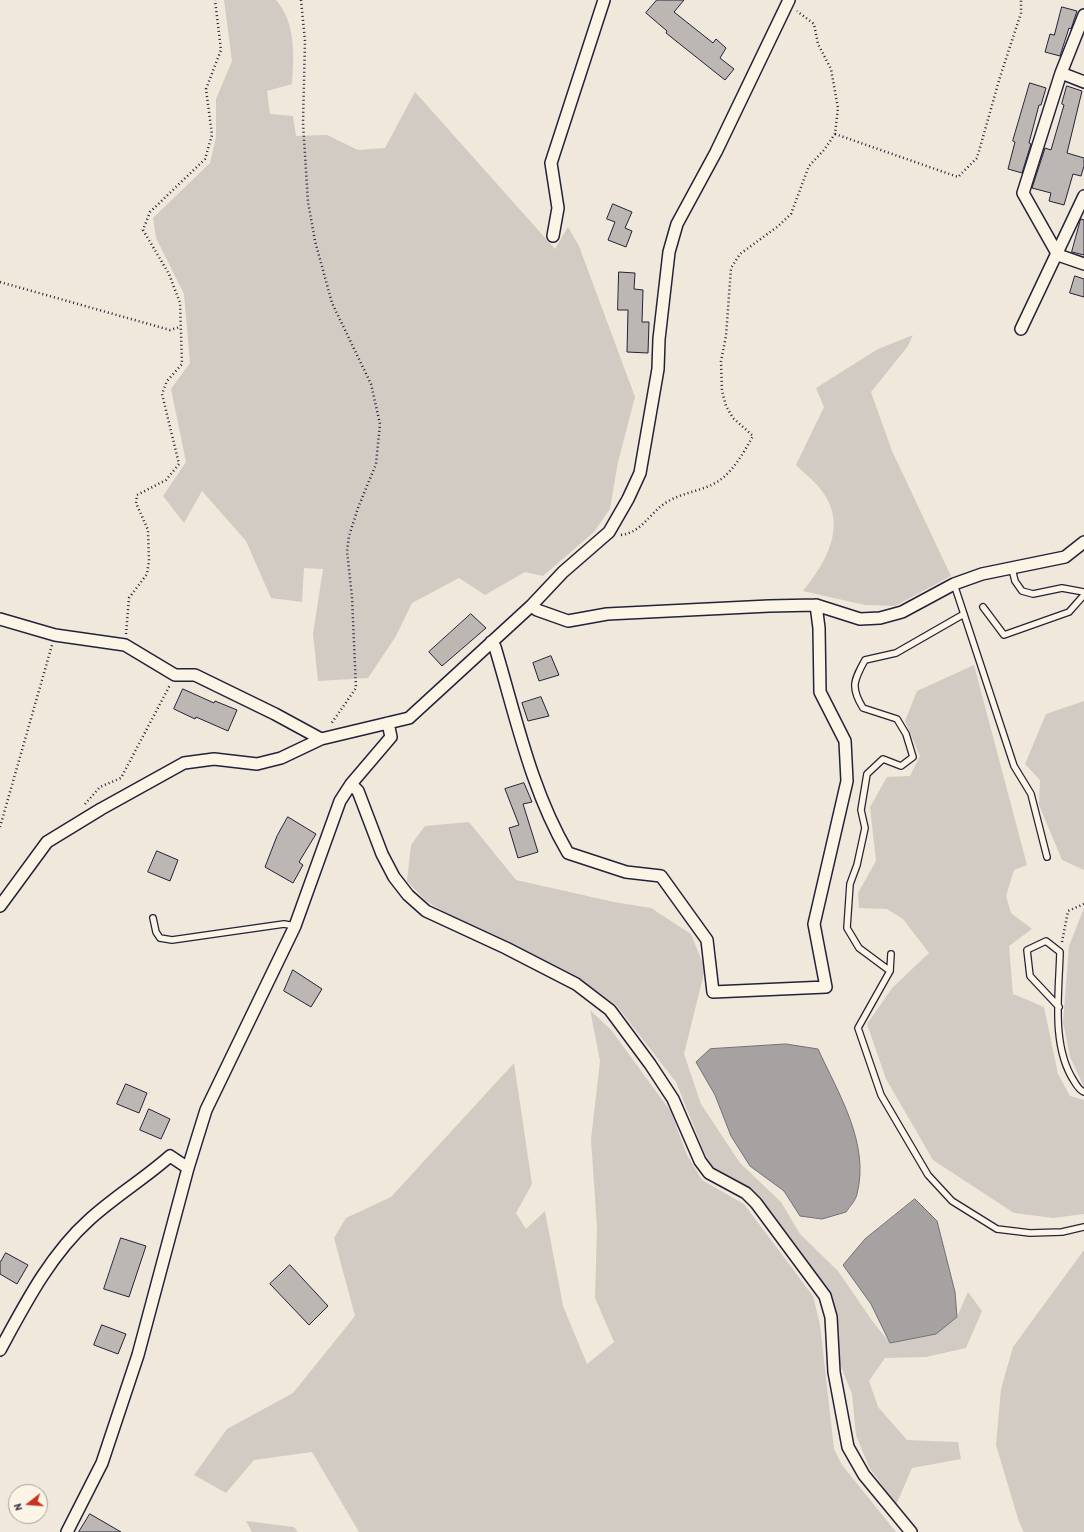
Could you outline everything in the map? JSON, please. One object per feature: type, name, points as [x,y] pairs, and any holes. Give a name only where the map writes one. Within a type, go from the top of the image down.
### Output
[{"type":"street","points":[[553,236],[558,208],[551,163],[604,0]]},
{"type":"street","points":[[0,906],[47,842],[101,809],[184,763],[214,759],[257,764],[281,758],[320,739],[409,718],[531,606],[563,572],[609,532],[628,499],[640,473],[658,369],[659,339],[669,252],[677,224],[716,152],[788,2]]},
{"type":"street","points":[[1084,15],[1061,73],[1023,193],[1058,255],[1084,264]]},
{"type":"street","points":[[1061,73],[1084,82]]},
{"type":"street","points":[[1021,329],[1058,255],[1084,196]]},
{"type":"street","points":[[531,606],[537,610],[568,621],[607,614],[816,605],[860,619],[880,618],[902,612],[954,584],[982,574],[1065,557],[1084,542]]},
{"type":"street","points":[[491,642],[496,647],[531,770],[554,829],[568,853],[626,872],[661,876],[707,940],[713,992],[826,987],[814,924],[847,781],[845,742],[820,692],[819,628],[816,605]]},
{"type":"street","points":[[0,619],[55,635],[125,645],[175,675],[195,675],[275,714],[320,739]]},
{"type":"street","points":[[67,1532],[102,1463],[138,1355],[188,1168],[206,1110],[295,926],[340,801],[351,784],[391,737],[388,723]]},
{"type":"street","points":[[351,784],[358,791],[382,854],[391,872],[408,895],[426,911],[506,948],[576,984],[610,1010],[650,1064],[673,1099],[700,1161],[709,1173],[746,1194],[756,1203],[825,1296],[831,1317],[834,1372],[848,1447],[864,1475],[911,1532]]},
{"type":"street","points":[[0,1350],[27,1301],[63,1246],[89,1220],[150,1174],[170,1156],[188,1168]]},
{"type":"lane","points":[[1012,569],[1015,581],[1022,591],[1033,594],[1062,588],[1084,592]]},
{"type":"lane","points":[[954,584],[1014,766],[1031,794],[1047,856]]},
{"type":"lane","points":[[983,607],[1004,635],[1070,612],[1084,596]]},
{"type":"lane","points":[[890,971],[859,948],[847,928],[850,884],[857,865],[865,828],[862,810],[867,774],[883,759],[901,766],[913,757],[906,734],[896,719],[863,708],[856,697],[854,682],[865,660],[896,653],[964,614]]},
{"type":"lane","points":[[154,918],[156,932],[160,938],[172,940],[284,924],[295,926]]},
{"type":"lane","points":[[1059,1007],[1030,976],[1028,950],[1046,941],[1060,952],[1059,1040],[1067,1071],[1080,1091],[1084,1092]]},
{"type":"lane","points":[[891,954],[890,971],[858,1028],[880,1095],[928,1175],[952,1201],[997,1229],[1030,1233],[1062,1232],[1084,1227]]},
{"type":"path","points":[[125,645],[129,598],[147,574],[149,561],[148,530],[136,503],[137,495],[166,480],[179,464],[162,394],[167,380],[182,364],[180,304],[169,274],[143,230],[150,212],[205,160],[212,135],[206,89],[221,50],[215,0]]},
{"type":"path","points":[[301,0],[306,42],[303,123],[308,202],[315,241],[332,303],[371,384],[380,424],[376,464],[358,508],[349,536],[347,550],[352,597],[356,688],[320,739]]},
{"type":"path","points":[[835,134],[958,177],[977,158],[1000,77],[1021,13],[1021,0]]},
{"type":"path","points":[[609,532],[620,535],[630,534],[641,527],[657,508],[677,496],[700,490],[724,477],[738,462],[753,436],[733,418],[726,406],[722,391],[721,361],[726,336],[731,268],[740,254],[792,214],[809,166],[824,150],[835,134],[838,108],[830,68],[818,44],[814,24],[788,2]]},
{"type":"path","points":[[0,282],[170,330],[180,327]]},
{"type":"path","points":[[0,827],[55,635]]},
{"type":"path","points":[[78,808],[84,804],[100,787],[120,778],[175,675]]},
{"type":"path","points":[[1060,952],[1068,911],[1084,904]]},
{"type":"shaded area","points":[[224,0],[276,0],[283,9],[292,40],[292,84],[267,91],[270,114],[293,116],[296,136],[327,135],[358,150],[385,148],[415,92],[555,249],[568,227],[579,246],[635,397],[618,462],[610,509],[594,532],[543,576],[525,572],[485,595],[459,578],[412,603],[396,636],[368,678],[318,681],[313,634],[323,569],[304,568],[302,602],[271,598],[246,541],[202,491],[184,523],[163,496],[186,462],[171,389],[190,363],[184,294],[156,238],[153,218],[210,163],[216,137],[216,99],[232,61]]},
{"type":"shaded area","points":[[913,335],[908,346],[871,392],[892,451],[951,576],[895,606],[865,605],[803,591],[819,569],[825,557],[830,545],[834,519],[831,507],[824,494],[796,465],[824,407],[816,388],[878,349]]},
{"type":"shaded area","points":[[974,665],[1027,865],[1014,870],[1006,896],[1011,913],[1032,929],[1009,946],[1013,994],[1044,1007],[1058,1074],[1070,1096],[1084,1100],[1084,1214],[1053,1218],[1014,1213],[933,1160],[886,1079],[867,1024],[893,987],[929,953],[903,919],[887,909],[859,908],[858,893],[876,861],[870,807],[887,777],[910,776],[920,756],[905,721],[917,691]]},
{"type":"shaded area","points":[[1084,701],[1084,870],[1062,860],[1039,805],[1040,780],[1025,764],[1046,714]]},
{"type":"shaded area","points":[[469,822],[516,880],[614,902],[651,908],[691,934],[705,969],[684,1054],[701,1104],[740,1163],[781,1202],[800,1234],[838,1271],[873,1322],[890,1343],[936,1334],[957,1317],[968,1292],[982,1311],[966,1348],[926,1357],[885,1358],[869,1381],[878,1407],[907,1440],[958,1442],[961,1459],[912,1468],[896,1505],[869,1467],[856,1435],[852,1394],[838,1359],[838,1324],[832,1295],[749,1188],[712,1166],[704,1152],[676,1082],[616,1005],[581,980],[450,916],[425,900],[407,881],[411,845],[425,826]]},
{"type":"shaded area","points":[[1084,908],[1084,1087],[1070,1057],[1063,1022],[1069,946]]},
{"type":"shaded area","points":[[590,1010],[612,1031],[671,1112],[687,1155],[702,1180],[744,1204],[813,1296],[820,1325],[834,1449],[842,1465],[896,1532],[359,1532],[312,1452],[254,1460],[226,1493],[194,1475],[227,1429],[293,1393],[355,1316],[334,1238],[346,1218],[391,1197],[514,1063],[532,1184],[516,1213],[526,1229],[545,1211],[563,1306],[587,1364],[614,1342],[595,1298],[597,1228],[591,1139],[600,1061]]},
{"type":"shaded area","points":[[786,1044],[818,1049],[843,1101],[856,1137],[860,1175],[854,1201],[846,1212],[822,1219],[800,1216],[784,1191],[750,1166],[731,1136],[715,1095],[696,1062],[710,1049]]},
{"type":"shaded area","points":[[915,1199],[937,1221],[955,1292],[957,1317],[936,1334],[890,1343],[871,1304],[843,1265],[865,1239]]},
{"type":"shaded area","points":[[1084,1250],[1084,1532],[1024,1532],[1019,1522],[996,1445],[1001,1389],[1013,1347]]},
{"type":"shaded area","points":[[246,1521],[294,1527],[298,1532],[252,1532]]},
{"type":"building","points":[[657,0],[684,0],[674,12],[713,43],[716,39],[726,48],[720,58],[734,69],[725,80],[666,33],[667,31],[646,13]]},
{"type":"building","points":[[1062,7],[1077,11],[1071,29],[1069,28],[1060,56],[1045,52],[1050,34],[1054,35]]},
{"type":"building","points":[[1030,83],[1046,88],[1041,105],[1039,105],[1029,143],[1031,144],[1022,173],[1008,169],[1015,142],[1013,141]]},
{"type":"building","points":[[1067,86],[1082,91],[1067,153],[1084,158],[1084,166],[1081,176],[1073,174],[1064,205],[1049,201],[1051,193],[1032,188],[1045,148],[1051,150],[1064,105],[1062,104]]},
{"type":"building","points":[[613,204],[632,212],[625,228],[632,231],[626,247],[608,240],[615,222],[607,219]]},
{"type":"building","points":[[1081,219],[1084,220],[1084,255],[1072,252]]},
{"type":"building","points":[[619,272],[635,273],[634,289],[643,290],[642,322],[649,322],[648,353],[627,352],[628,310],[618,310]]},
{"type":"building","points":[[1075,276],[1084,279],[1084,297],[1070,293]]},
{"type":"building","points":[[471,614],[486,628],[442,666],[429,652]]},
{"type":"building","points":[[551,656],[559,675],[539,681],[533,663]]},
{"type":"building","points":[[183,689],[214,703],[215,701],[237,710],[228,731],[196,717],[195,719],[174,709]]},
{"type":"building","points":[[541,697],[549,716],[528,721],[522,703]]},
{"type":"building","points":[[524,783],[532,802],[523,804],[538,852],[518,858],[509,828],[519,825],[505,789]]},
{"type":"building","points":[[288,817],[316,834],[299,862],[303,865],[293,883],[265,867],[277,836]]},
{"type":"building","points":[[157,851],[178,860],[170,881],[148,872]]},
{"type":"building","points":[[293,970],[322,989],[311,1007],[284,991]]},
{"type":"building","points":[[126,1084],[147,1093],[139,1113],[117,1104]]},
{"type":"building","points":[[149,1109],[170,1119],[161,1139],[140,1130]]},
{"type":"building","points":[[121,1238],[146,1246],[129,1297],[104,1289]]},
{"type":"building","points":[[6,1253],[28,1265],[17,1284],[0,1274],[0,1263]]},
{"type":"building","points":[[290,1265],[328,1306],[309,1325],[270,1284]]},
{"type":"building","points":[[102,1325],[126,1334],[118,1354],[94,1345]]},
{"type":"building","points":[[90,1514],[121,1532],[79,1532]]}]
